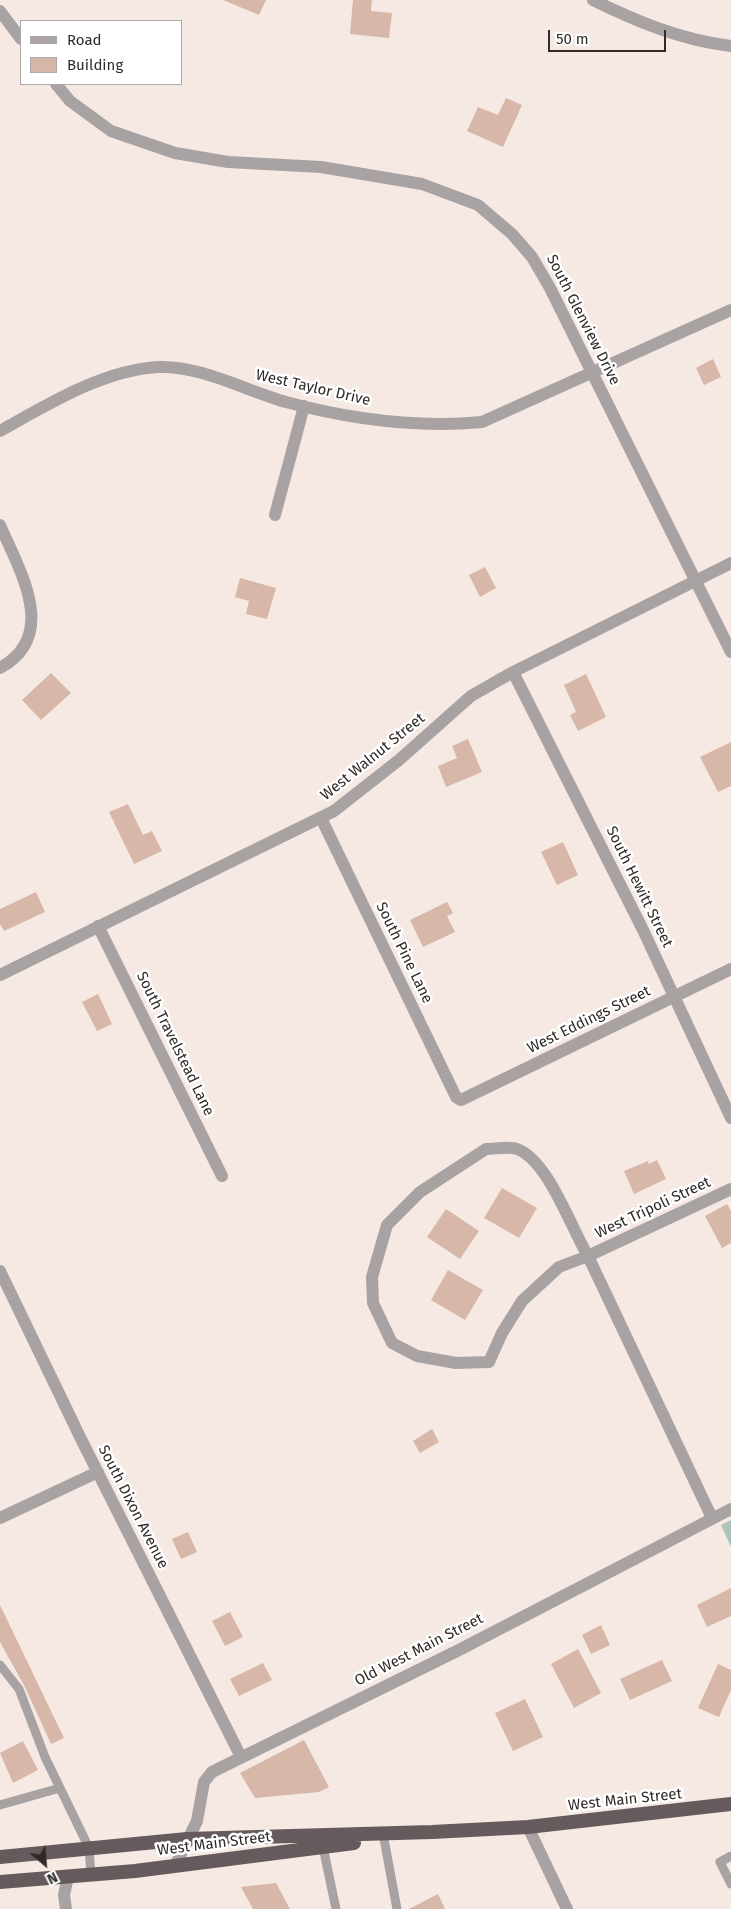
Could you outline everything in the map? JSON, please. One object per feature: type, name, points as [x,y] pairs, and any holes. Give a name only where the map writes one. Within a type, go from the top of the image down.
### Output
[{"type":"highway","name":"West Main Street","points":[[0,1857],[187,1839],[432,1832],[528,1827],[731,1804]]},
{"type":"highway","name":"West Main Street","points":[[0,1882],[175,1866],[432,1832]]},
{"type":"street","points":[[593,0],[644,25],[701,42],[731,46]]},
{"type":"street","points":[[0,11],[20,38]]},
{"type":"street","name":"South Glenview Drive","points":[[57,85],[70,101],[111,131],[175,153],[228,162],[321,167],[413,182],[478,205],[512,234],[532,257],[592,372],[731,652]]},
{"type":"street","name":"West Taylor Drive","points":[[0,430],[68,394],[122,374],[158,367],[188,370],[304,406],[353,417],[394,422],[452,425],[482,422],[731,310]]},
{"type":"street","points":[[274,515],[304,406]]},
{"type":"street","points":[[0,525],[29,592],[33,618],[24,645],[9,663],[0,668]]},
{"type":"street","name":"West Walnut Street","points":[[0,976],[334,811],[399,760],[470,696],[513,672],[731,563]]},
{"type":"street","name":"South Hewitt Street","points":[[513,672],[674,997],[731,1118]]},
{"type":"street","name":"South Pine Lane","points":[[321,818],[456,1097],[461,1100]]},
{"type":"street","name":"South Travelstead Lane","points":[[98,926],[222,1176]]},
{"type":"street","name":"West Eddings Street","points":[[461,1100],[731,969]]},
{"type":"street","points":[[588,1256],[559,1267],[522,1301],[502,1334],[489,1362],[456,1364],[417,1356],[392,1343],[373,1303],[372,1277],[387,1225],[420,1192],[486,1149],[516,1148],[535,1160],[558,1197],[588,1256],[712,1518]]},
{"type":"street","name":"West Tripoli Street","points":[[588,1256],[731,1189]]},
{"type":"street","name":"South Dixon Avenue","points":[[0,1271],[241,1757]]},
{"type":"street","points":[[0,1518],[98,1472]]},
{"type":"street","name":"Old West Main Street","points":[[175,1866],[197,1821],[204,1782],[212,1772],[457,1650],[731,1508]]},
{"type":"street","points":[[528,1827],[567,1909]]},
{"type":"street","points":[[66,1909],[64,1895],[68,1877]]},
{"type":"lane","points":[[0,1665],[19,1689],[43,1752],[90,1848],[91,1875]]},
{"type":"lane","points":[[0,1805],[60,1788]]},
{"type":"lane","points":[[384,1839],[397,1909]]},
{"type":"lane","points":[[323,1846],[336,1909]]},
{"type":"lane","points":[[731,1856],[720,1862],[731,1884]]},
{"type":"green space","points":[[731,1520],[731,1547],[721,1525]]},
{"type":"building","points":[[223,0],[266,0],[259,15]]},
{"type":"building","points":[[353,0],[372,0],[371,11],[392,13],[389,38],[350,34]]},
{"type":"building","points":[[506,98],[522,105],[503,147],[467,131],[478,107],[498,115]]},
{"type":"building","points":[[713,359],[721,377],[704,385],[696,368]]},
{"type":"building","points":[[485,567],[496,588],[480,597],[469,575]]},
{"type":"building","points":[[240,578],[276,588],[267,619],[246,614],[249,601],[235,597]]},
{"type":"building","points":[[51,673],[71,693],[41,720],[22,700]]},
{"type":"building","points":[[586,674],[606,717],[578,731],[570,715],[576,712],[564,685]]},
{"type":"building","points":[[468,739],[482,772],[446,787],[438,766],[457,758],[452,746]]},
{"type":"building","points":[[731,742],[731,786],[718,792],[700,757]]},
{"type":"building","points":[[128,804],[143,835],[152,831],[162,851],[134,864],[109,812]]},
{"type":"building","points":[[563,842],[578,875],[557,885],[541,852]]},
{"type":"building","points":[[36,892],[45,912],[4,931],[0,924],[0,909]]},
{"type":"building","points":[[447,902],[453,913],[447,916],[455,932],[423,947],[410,920]]},
{"type":"building","points":[[98,994],[112,1024],[97,1031],[82,1002]]},
{"type":"building","points":[[657,1160],[666,1179],[634,1194],[624,1171],[648,1161],[649,1164]]},
{"type":"building","points":[[502,1188],[537,1208],[519,1238],[484,1218]]},
{"type":"building","points":[[727,1204],[731,1211],[731,1243],[722,1248],[705,1216]]},
{"type":"building","points":[[446,1209],[479,1231],[460,1259],[427,1237]]},
{"type":"building","points":[[448,1270],[483,1290],[465,1320],[431,1300]]},
{"type":"building","points":[[432,1429],[439,1442],[420,1453],[413,1441]]},
{"type":"building","points":[[188,1532],[197,1552],[181,1559],[172,1539]]},
{"type":"building","points":[[731,1588],[731,1616],[707,1627],[697,1605]]},
{"type":"building","points":[[0,1605],[64,1738],[51,1744],[25,1687],[0,1642]]},
{"type":"building","points":[[230,1612],[243,1637],[225,1646],[212,1621]]},
{"type":"building","points":[[601,1625],[610,1645],[591,1654],[582,1635]]},
{"type":"building","points":[[578,1649],[601,1693],[574,1708],[551,1664]]},
{"type":"building","points":[[662,1660],[672,1681],[630,1700],[620,1679]]},
{"type":"building","points":[[263,1663],[272,1680],[239,1696],[230,1679]]},
{"type":"building","points":[[718,1664],[731,1670],[731,1690],[719,1717],[698,1708]]},
{"type":"building","points":[[525,1699],[543,1737],[513,1751],[495,1713]]},
{"type":"building","points":[[304,1740],[329,1787],[319,1792],[255,1798],[240,1773]]},
{"type":"building","points":[[23,1741],[38,1770],[13,1783],[0,1753]]},
{"type":"building","points":[[276,1883],[290,1909],[253,1909],[241,1887]]},
{"type":"building","points":[[438,1894],[445,1909],[409,1909]]}]
